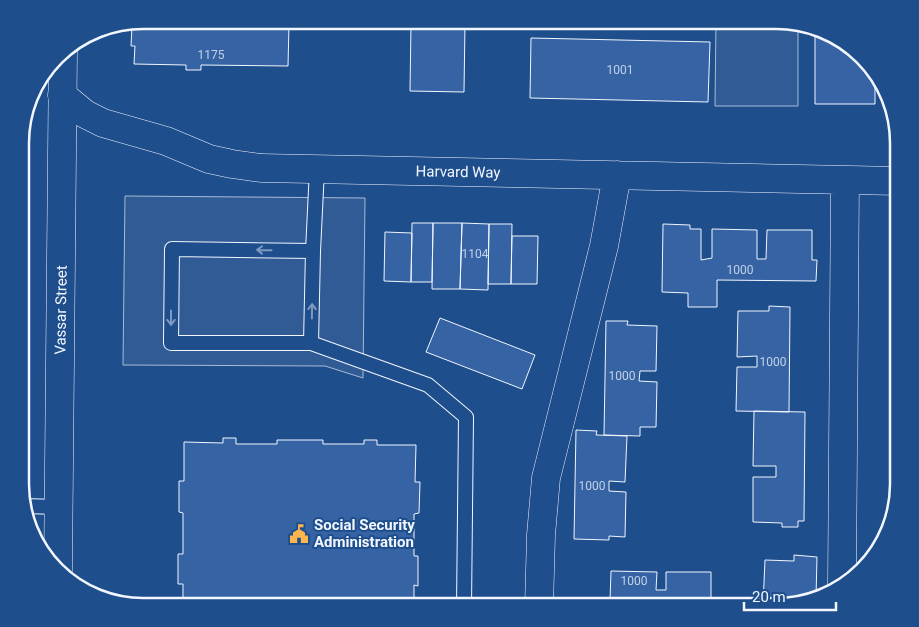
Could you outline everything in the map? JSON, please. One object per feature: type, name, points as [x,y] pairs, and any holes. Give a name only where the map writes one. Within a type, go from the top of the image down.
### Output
[{"type":"street","name":"Vassar Street","points":[[58,560],[63,61]]},
{"type":"street","name":"Harvard Way","points":[[47,81],[85,114],[103,123],[166,141],[209,159],[261,168],[890,181]]},
{"type":"street","points":[[539,598],[541,535],[546,478],[604,246],[617,175]]},
{"type":"street","points":[[842,578],[845,180]]},
{"type":"lane","points":[[311,343],[317,169]]},
{"type":"lane","points":[[313,251],[172,249],[171,343],[311,343],[428,385],[466,417],[464,598]]},
{"type":"lane","points":[[31,506],[59,507]]},
{"type":"shaded area","points":[[716,29],[784,29],[798,31],[798,106],[715,106]]},
{"type":"shaded area","points":[[125,196],[365,198],[363,378],[325,366],[123,365]]},
{"type":"building","points":[[132,29],[135,29],[289,29],[288,66],[201,65],[201,70],[186,70],[186,65],[134,64],[135,46],[131,46]]},
{"type":"building","points":[[411,29],[465,29],[464,92],[410,91]]},
{"type":"building","points":[[815,36],[846,52],[867,73],[875,86],[875,104],[815,104]]},
{"type":"building","points":[[531,38],[710,42],[708,102],[530,98]]},
{"type":"building","points":[[412,223],[433,223],[432,282],[411,282]]},
{"type":"building","points":[[433,223],[462,223],[460,289],[432,289]]},
{"type":"building","points":[[462,223],[489,224],[488,290],[460,289]]},
{"type":"building","points":[[489,224],[512,224],[511,284],[488,284]]},
{"type":"building","points":[[663,224],[690,225],[690,229],[701,229],[701,260],[712,258],[712,229],[757,230],[757,259],[766,259],[767,230],[812,230],[812,260],[817,260],[816,281],[717,280],[717,307],[688,307],[688,293],[662,292]]},
{"type":"building","points":[[385,232],[412,233],[411,282],[384,281]]},
{"type":"building","points":[[512,236],[538,236],[537,284],[511,284]]},
{"type":"building","points":[[769,306],[790,307],[789,412],[736,411],[737,367],[757,367],[757,356],[737,357],[738,311],[769,311]]},
{"type":"building","points":[[440,318],[535,355],[522,389],[426,352]]},
{"type":"building","points":[[606,321],[628,321],[627,325],[657,326],[656,371],[640,371],[639,381],[657,382],[656,427],[640,427],[640,436],[604,435]]},
{"type":"building","points":[[754,411],[805,412],[804,521],[798,521],[798,527],[782,527],[782,523],[753,522],[753,477],[776,477],[776,466],[753,466]]},
{"type":"building","points":[[576,430],[597,431],[596,435],[627,436],[625,482],[609,481],[609,491],[626,492],[625,537],[609,536],[609,540],[574,539]]},
{"type":"building","name":"Social Security Administration","points":[[223,438],[236,438],[236,444],[277,444],[277,440],[323,440],[323,444],[364,444],[364,440],[377,440],[377,445],[416,445],[415,482],[420,482],[419,513],[414,514],[414,556],[418,556],[418,586],[414,585],[414,598],[183,598],[183,584],[178,584],[178,554],[183,554],[183,513],[179,512],[179,481],[184,481],[184,442],[223,443]]},
{"type":"building","points":[[794,555],[817,557],[816,591],[799,596],[763,598],[765,560],[794,561]]},
{"type":"building","points":[[611,571],[657,572],[656,590],[666,590],[666,572],[711,572],[711,598],[610,598]]},
{"type":"place","name":"Social Security Administration","points":[[299,534]]}]
